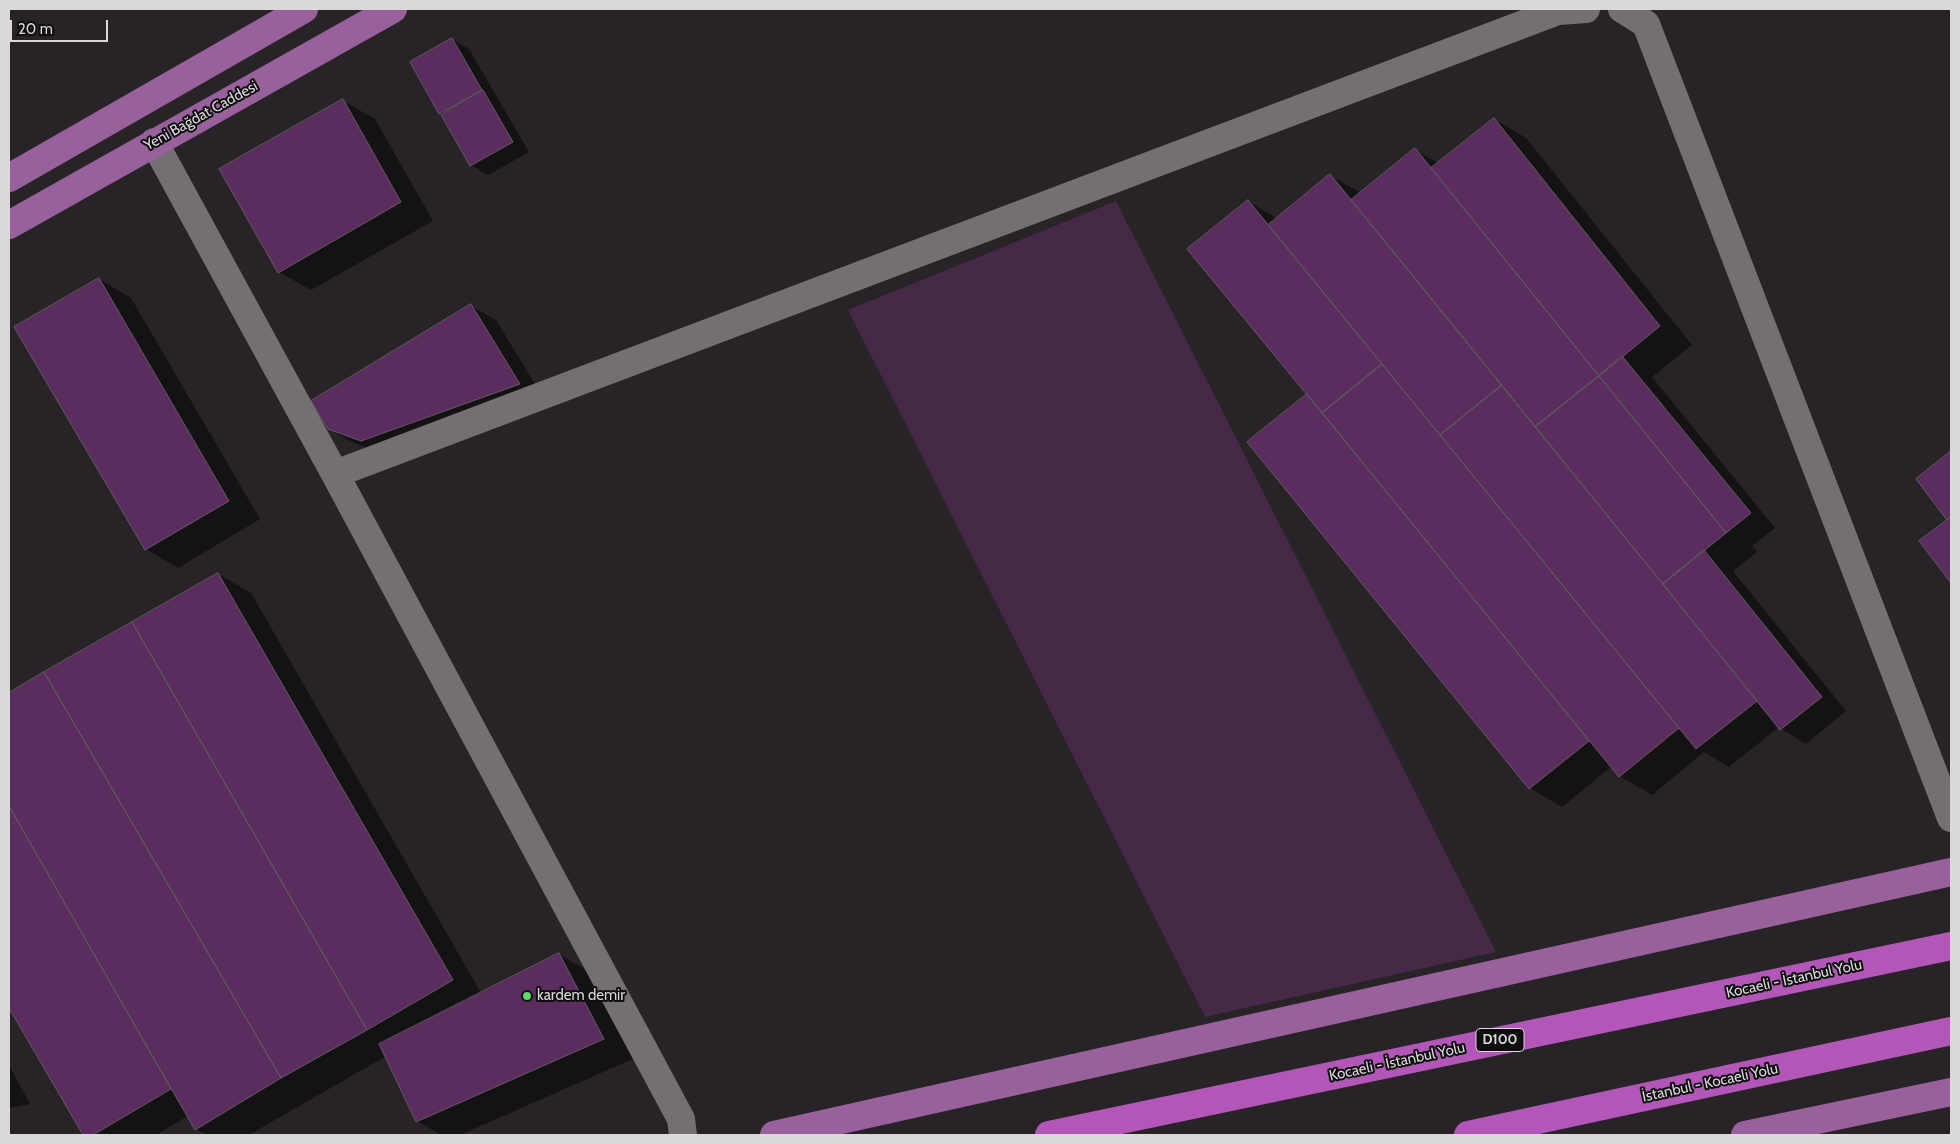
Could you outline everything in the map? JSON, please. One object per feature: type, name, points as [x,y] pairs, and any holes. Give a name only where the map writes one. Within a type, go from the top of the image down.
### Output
[{"type":"highway","name":"Kocaeli - İstanbul Yolu","points":[[1049,1135],[1951,946]]},
{"type":"highway","name":"İstanbul - Kocaeli Yolu","points":[[1468,1135],[1951,1031]]},
{"type":"main road","points":[[9,178],[304,9]]},
{"type":"main road","name":"Yeni Bağdat Caddesi","points":[[9,225],[393,9]]},
{"type":"main road","points":[[774,1135],[1951,872]]},
{"type":"main road","points":[[1745,1135],[1951,1092]]},
{"type":"street","points":[[335,474],[1558,11],[1586,9]]},
{"type":"street","points":[[1622,9],[1646,24],[1951,818]]},
{"type":"street","points":[[154,142],[335,474],[681,1119],[683,1135]]},
{"type":"shaded area","points":[[1116,201],[1496,952],[1205,1017],[848,310]]},
{"type":"building","points":[[452,38],[482,90],[439,114],[410,62]]},
{"type":"building","points":[[483,90],[513,142],[470,166],[441,115]]},
{"type":"building","points":[[343,99],[401,202],[278,273],[219,169]]},
{"type":"building","points":[[1494,118],[1660,326],[1599,376],[1431,168]]},
{"type":"building","points":[[1415,148],[1599,376],[1535,427],[1351,200]]},
{"type":"building","points":[[1330,174],[1502,385],[1440,435],[1268,225]]},
{"type":"building","points":[[1248,200],[1382,364],[1322,413],[1187,249]]},
{"type":"building","points":[[99,278],[229,501],[145,550],[14,327]]},
{"type":"building","points":[[471,304],[520,384],[361,441],[328,429],[311,401]]},
{"type":"building","points":[[1622,356],[1751,513],[1726,533],[1599,376]]},
{"type":"building","points":[[1382,364],[1679,728],[1619,777],[1322,413]]},
{"type":"building","points":[[1599,376],[1726,533],[1663,584],[1535,427]]},
{"type":"building","points":[[1502,385],[1757,701],[1696,749],[1440,435]]},
{"type":"building","points":[[1307,394],[1589,741],[1529,789],[1247,442]]},
{"type":"building","points":[[1951,451],[1951,517],[1947,520],[1916,479]]},
{"type":"building","points":[[1951,517],[1951,583],[1919,541]]},
{"type":"building","points":[[1704,550],[1822,697],[1780,730],[1663,584]]},
{"type":"building","points":[[218,573],[453,980],[367,1030],[132,622]]},
{"type":"building","points":[[132,622],[367,1030],[281,1078],[44,672]]},
{"type":"building","points":[[44,672],[281,1078],[195,1130],[9,806],[9,693]]},
{"type":"building","points":[[9,806],[171,1089],[93,1135],[83,1135],[9,1008]]},
{"type":"building","name":"kardem demir","points":[[559,953],[604,1039],[416,1122],[379,1044]]},
{"type":"place","name":"kardem demir","points":[[527,996]]}]
